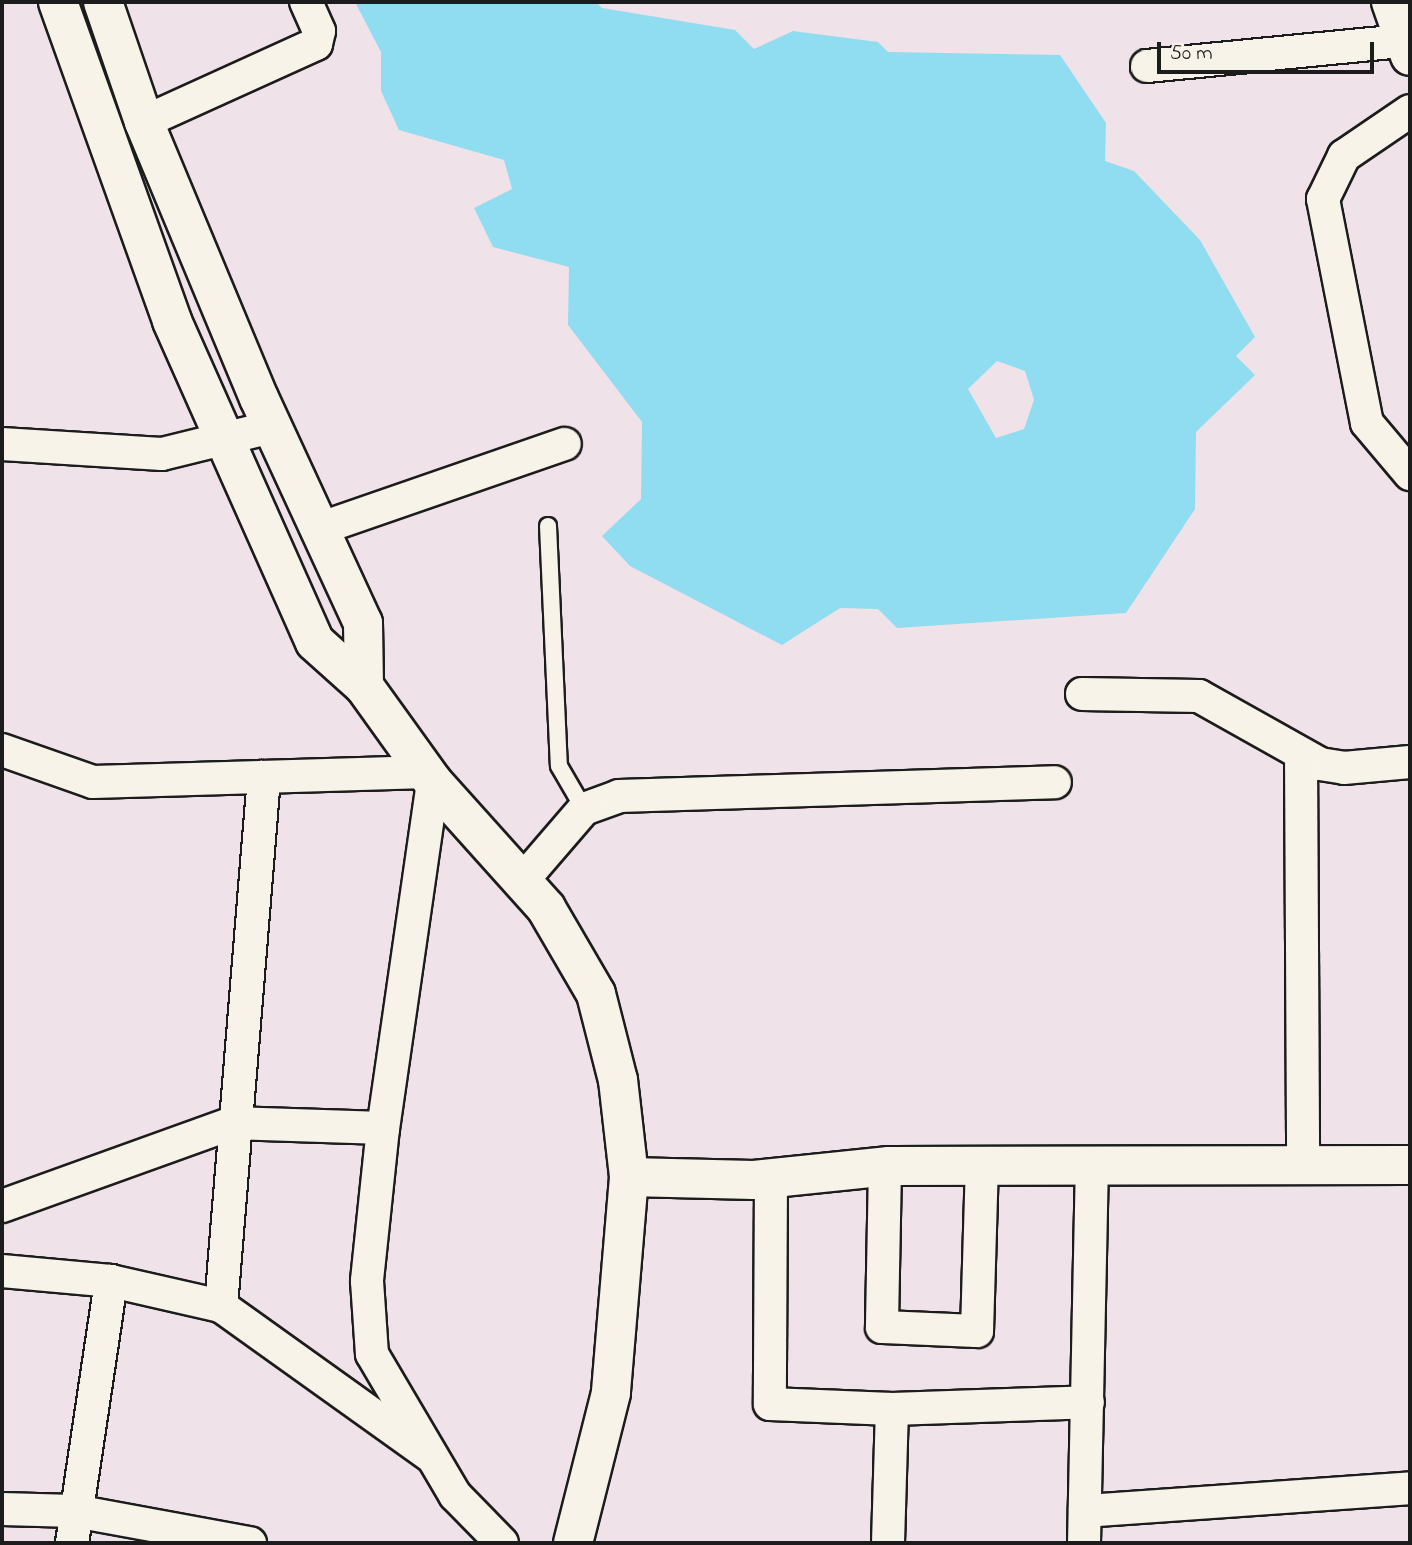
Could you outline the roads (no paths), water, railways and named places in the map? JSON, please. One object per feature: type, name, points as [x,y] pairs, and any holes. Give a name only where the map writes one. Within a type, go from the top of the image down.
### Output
[{"type":"street","points":[[58,2],[124,200],[226,442],[315,642],[363,686],[430,777],[546,908],[596,994],[618,1080],[629,1177],[611,1393],[573,1543]]},
{"type":"street","points":[[103,2],[144,122],[272,427],[363,623],[363,686]]},
{"type":"street","points":[[144,122],[316,44],[319,31],[306,2]]},
{"type":"street","points":[[1147,66],[1408,46],[1391,2]]},
{"type":"street","points":[[1410,111],[1344,156],[1323,199],[1367,423],[1410,474]]},
{"type":"street","points":[[2,444],[138,455],[226,442],[272,427]]},
{"type":"street","points":[[319,529],[565,444]]},
{"type":"street","points":[[1082,694],[1199,695],[1301,754],[1345,768],[1410,762]]},
{"type":"street","points":[[2,750],[93,782],[264,777],[430,777]]},
{"type":"street","points":[[1301,754],[1303,1168]]},
{"type":"street","points":[[221,1306],[232,1123],[264,777]]},
{"type":"street","points":[[430,777],[383,1128],[367,1281],[372,1354],[455,1495],[502,1543]]},
{"type":"street","points":[[522,881],[584,809],[653,791],[1055,782]]},
{"type":"street","points":[[2,1206],[232,1123],[383,1128]]},
{"type":"street","points":[[629,1177],[771,1178],[885,1167],[1303,1168],[1410,1165]]},
{"type":"street","points":[[885,1167],[881,1327],[977,1331],[982,1166]]},
{"type":"street","points":[[1084,1543],[1092,1166]]},
{"type":"street","points":[[771,1178],[770,1404],[892,1409],[1088,1402]]},
{"type":"street","points":[[2,1271],[111,1281],[221,1306],[436,1459]]},
{"type":"street","points":[[72,1543],[111,1281]]},
{"type":"street","points":[[888,1543],[892,1409]]},
{"type":"street","points":[[1085,1511],[1410,1488]]},
{"type":"street","points":[[2,1509],[75,1511],[250,1543]]},
{"type":"lane","points":[[548,526],[555,740],[567,787],[584,809]]},
{"type":"water","points":[[355,2],[596,2],[602,8],[735,30],[754,49],[793,31],[878,42],[888,52],[1060,55],[1106,123],[1105,161],[1134,171],[1200,240],[1255,337],[1236,356],[1255,375],[1196,432],[1195,509],[1126,613],[897,628],[878,609],[840,608],[782,645],[630,566],[602,536],[641,499],[642,422],[568,325],[569,267],[493,247],[474,208],[512,189],[504,160],[399,130],[381,91],[381,52]],"holes":[[[997,361],[1025,371],[1034,400],[1024,429],[996,438],[968,389]]]}]
